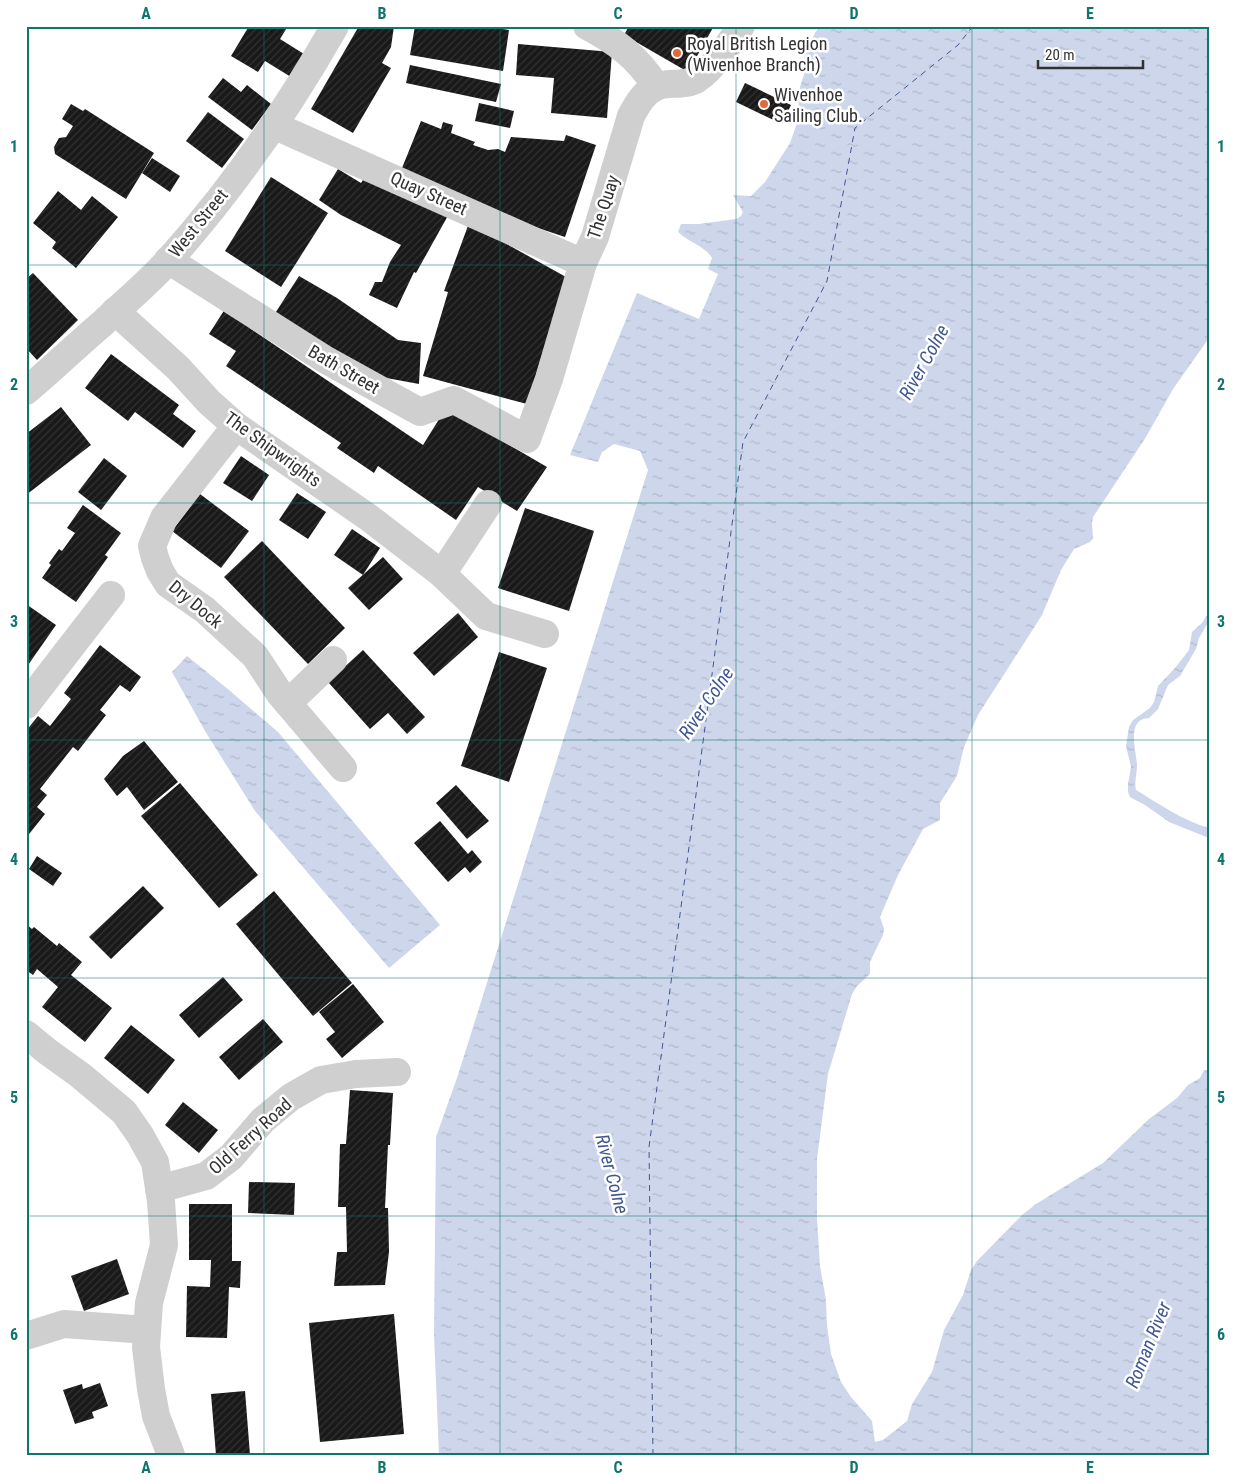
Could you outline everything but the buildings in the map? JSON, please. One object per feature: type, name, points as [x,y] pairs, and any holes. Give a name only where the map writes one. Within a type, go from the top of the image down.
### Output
[{"type":"street","name":"West Street","points":[[26,390],[137,292],[168,260],[221,196],[273,125],[318,57],[335,26]]},
{"type":"street","points":[[587,26],[609,38],[632,55],[656,86],[689,83],[698,78],[715,61],[741,26]]},
{"type":"street","name":"The Quay","points":[[527,440],[549,379],[583,263],[595,237],[631,116],[641,99],[656,86]]},
{"type":"street","name":"Quay Street","points":[[273,125],[583,263]]},
{"type":"street","name":"Bath Street","points":[[168,260],[326,360],[420,412],[454,400],[527,440]]},
{"type":"street","name":"The Shipwrights","points":[[115,311],[178,368],[209,402],[236,426],[368,517],[442,574],[486,616],[545,634]]},
{"type":"street","name":"Dry Dock","points":[[236,426],[164,518],[152,546],[160,571],[168,584],[205,610],[255,656],[280,694],[343,768]]},
{"type":"street","points":[[442,574],[488,504]]},
{"type":"street","points":[[26,705],[112,596]]},
{"type":"street","points":[[288,703],[332,660]]},
{"type":"street","points":[[26,1034],[80,1075],[124,1112],[155,1162],[164,1245],[149,1302],[146,1346],[150,1389],[156,1416],[171,1455]]},
{"type":"street","name":"Old Ferry Road","points":[[159,1189],[206,1176],[231,1157],[263,1120],[291,1097],[321,1080],[356,1074],[397,1072]]},
{"type":"street","points":[[26,1336],[64,1324],[147,1330]]},
{"type":"water","points":[[819,26],[1209,26],[1209,338],[1173,389],[1146,437],[1093,517],[1093,538],[1090,542],[1074,549],[1061,570],[1042,615],[978,715],[964,747],[957,776],[940,803],[940,820],[923,829],[898,875],[880,917],[884,929],[883,935],[870,962],[870,974],[857,986],[852,994],[828,1074],[817,1159],[817,1219],[820,1266],[826,1300],[831,1354],[841,1382],[851,1397],[872,1421],[875,1442],[883,1440],[907,1421],[912,1404],[932,1372],[944,1330],[963,1295],[971,1270],[977,1261],[1022,1215],[1036,1204],[1103,1163],[1149,1119],[1177,1098],[1188,1085],[1200,1078],[1204,1070],[1208,1070],[1209,1455],[439,1455],[434,1334],[436,1137],[458,1075],[648,470],[640,451],[614,444],[602,452],[598,462],[570,455],[637,293],[699,319],[718,274],[708,269],[712,258],[709,254],[678,232],[681,224],[699,224],[736,219],[743,212],[733,195],[751,196],[765,182],[790,143],[797,123],[800,87],[806,68],[804,53]]},
{"type":"water","points":[[1209,612],[1209,621],[1199,638],[1196,649],[1180,676],[1168,685],[1158,709],[1149,718],[1137,724],[1134,737],[1137,766],[1136,790],[1180,816],[1209,828],[1209,838],[1169,822],[1130,797],[1128,784],[1131,767],[1126,746],[1129,727],[1133,720],[1150,708],[1154,702],[1158,686],[1189,650],[1192,632],[1202,623]]},
{"type":"water","points":[[187,656],[278,732],[440,925],[389,968],[255,811],[205,731],[172,672]]},
{"type":"ferry route","points":[[653,1455],[649,1147],[743,442],[827,281],[855,128],[958,45],[973,26]]},
{"type":"place","name":"Royal British Legion (Wivenhoe Branch)","points":[[677,53]]},
{"type":"place","name":"Wivenhoe Sailing Club.","points":[[764,104]]},
{"type":"water label","name":"River Colne","points":[[924,362]]},
{"type":"water label","name":"River Colne","points":[[706,703]]},
{"type":"water label","name":"River Colne","points":[[612,1174]]},
{"type":"water label","name":"Roman River","points":[[1148,1345]]}]
